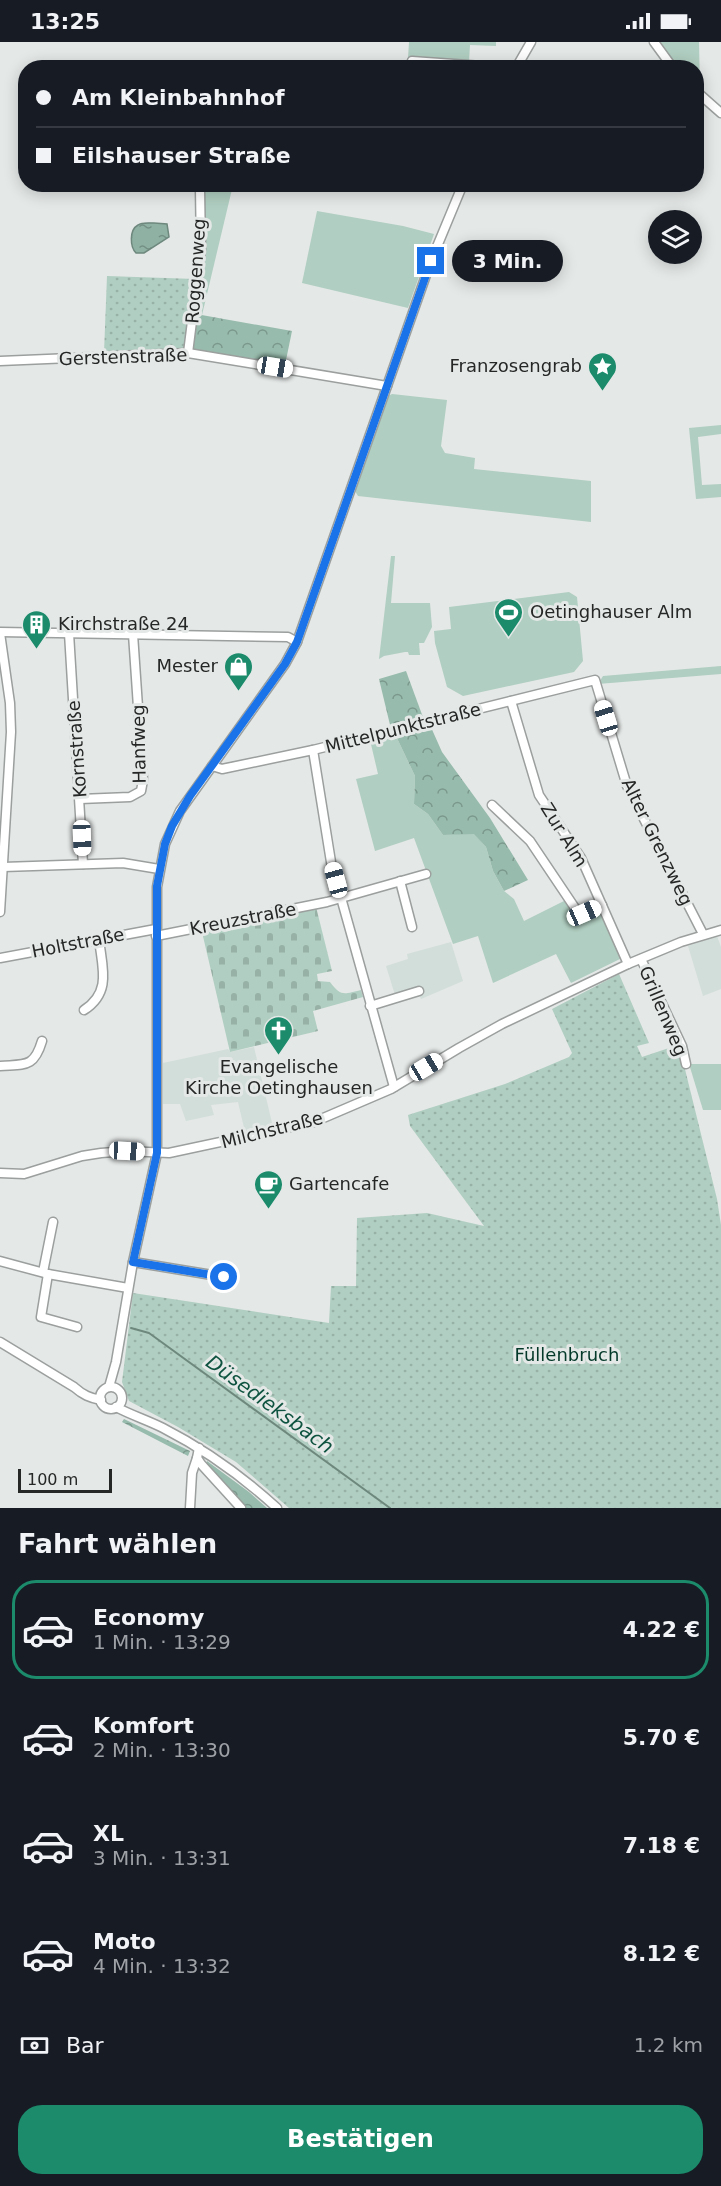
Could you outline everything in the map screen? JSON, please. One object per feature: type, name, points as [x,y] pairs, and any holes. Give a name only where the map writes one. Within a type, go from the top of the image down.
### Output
[{"type":"street","points":[[521,60],[531,42]]},
{"type":"street","points":[[654,42],[668,60]]},
{"type":"street","points":[[704,98],[721,113]]},
{"type":"street","name":"Roggenweg","points":[[188,353],[201,250],[200,192]]},
{"type":"street","points":[[277,1508],[226,1466],[198,1453],[142,1418],[116,1407],[106,1407],[133,1262],[157,1153],[156,932],[159,869],[172,826],[190,796],[285,664],[297,642],[431,261],[460,192]]},
{"type":"street","name":"Gerstenstraße","points":[[0,361],[188,353],[387,386]]},
{"type":"street","points":[[0,912],[11,732],[10,703],[0,632],[288,637],[297,642]]},
{"type":"street","name":"Kornstraße","points":[[69,633],[83,864]]},
{"type":"street","name":"Hanfweg","points":[[80,799],[130,796],[141,791],[143,780],[133,634]]},
{"type":"street","name":"Mittelpunktstraße","points":[[212,766],[222,770],[313,750],[595,680]]},
{"type":"street","name":"Alter Grenzweg","points":[[595,680],[627,786],[703,934]]},
{"type":"street","name":"Zur Alm","points":[[511,701],[539,795],[581,858],[628,964]]},
{"type":"street","points":[[313,750],[331,862],[394,1087]]},
{"type":"street","points":[[492,805],[530,841],[577,911],[584,913],[602,905]]},
{"type":"street","points":[[3,867],[123,863],[159,869]]},
{"type":"street","name":"Kreuzstraße","points":[[156,932],[340,899],[426,874]]},
{"type":"street","points":[[400,881],[412,927]]},
{"type":"street","name":"Milchstraße","points":[[0,1173],[24,1174],[82,1156],[100,1153],[127,1151],[169,1153],[314,1122],[394,1087],[502,1024],[628,964],[703,934],[721,930]]},
{"type":"street","name":"Holtstraße","points":[[0,958],[99,939],[156,932]]},
{"type":"street","points":[[84,1010],[97,1000],[102,990],[99,939]]},
{"type":"street","name":"Grillenweg","points":[[640,959],[682,1046],[686,1064]]},
{"type":"street","points":[[370,1006],[419,991]]},
{"type":"street","points":[[0,1066],[32,1062],[38,1054],[42,1041]]},
{"type":"street","points":[[53,1222],[41,1317],[78,1327]]},
{"type":"street","points":[[0,1261],[45,1273],[128,1288]]},
{"type":"street","points":[[133,1262],[224,1277]]},
{"type":"street","points":[[0,1342],[74,1387],[121,1393],[122,1400],[142,1418]]},
{"type":"street","points":[[116,1407],[122,1400]]},
{"type":"street","points":[[190,1508],[192,1473],[198,1453]]},
{"type":"street","points":[[198,1453],[241,1508]]},
{"type":"shaded area","points":[[717,936],[721,947],[721,989],[703,996],[688,946]]},
{"type":"shaded area","points":[[451,942],[463,981],[421,999],[417,988],[395,995],[386,966],[408,959],[407,954]]},
{"type":"shaded area","points":[[254,1047],[273,1127],[245,1132],[238,1102],[211,1105],[214,1115],[186,1121],[180,1104],[163,1104],[163,1063],[228,1049],[230,1052]]},
{"type":"green space","points":[[409,42],[496,42],[496,46],[470,45],[469,60],[408,58]]},
{"type":"green space","points":[[659,42],[699,42],[699,60],[673,60]]},
{"type":"green space","points":[[203,192],[231,192],[202,315],[196,314],[204,250]]},
{"type":"green space","points":[[317,211],[403,226],[434,234],[408,308],[302,283]]},
{"type":"green space","points":[[107,276],[195,279],[186,349],[104,353]]},
{"type":"green space","points":[[196,314],[292,331],[285,365],[192,350]]},
{"type":"green space","points":[[392,394],[447,400],[441,446],[445,453],[475,458],[474,469],[591,481],[591,522],[358,496],[355,491],[388,396]]},
{"type":"green space","points":[[721,425],[721,434],[698,437],[702,485],[721,484],[721,497],[696,499],[689,428]]},
{"type":"green space","points":[[391,556],[395,556],[391,603],[430,603],[432,627],[424,643],[419,643],[420,655],[409,655],[405,652],[379,659]]},
{"type":"green space","points":[[569,592],[577,597],[583,661],[574,672],[463,696],[447,687],[434,631],[451,629],[449,607]]},
{"type":"green space","points":[[721,666],[721,674],[598,684],[603,676]]},
{"type":"green space","points":[[406,671],[424,720],[391,729],[379,679]]},
{"type":"green space","points":[[430,725],[442,752],[490,818],[528,880],[504,891],[493,871],[486,847],[474,834],[443,835],[428,814],[414,804],[415,776],[395,734]]},
{"type":"green space","points":[[395,734],[415,776],[414,804],[428,814],[443,835],[474,833],[486,847],[493,871],[504,891],[514,899],[524,921],[566,900],[579,918],[600,909],[622,958],[571,983],[556,954],[493,983],[478,936],[453,944],[414,838],[375,851],[356,779],[378,774],[370,740]]},
{"type":"green space","points":[[316,907],[332,971],[317,974],[318,981],[330,982],[343,993],[361,990],[363,997],[313,1011],[318,1031],[230,1052],[202,932]]},
{"type":"green space","name":"Füllenbruch","points":[[619,974],[649,1043],[637,1046],[642,1057],[678,1045],[680,1049],[717,1199],[721,1225],[721,1508],[289,1508],[236,1462],[129,1401],[122,1382],[133,1293],[329,1323],[331,1286],[356,1286],[357,1218],[427,1213],[484,1226],[410,1126],[408,1115],[505,1084],[569,1057],[572,1053],[552,1009]]},
{"type":"green space","points":[[689,1064],[721,1064],[721,1110],[703,1110]]},
{"type":"green space","points":[[124,1419],[190,1451],[188,1456],[122,1422]]},
{"type":"green space","points":[[207,1461],[267,1508],[245,1508],[206,1466]]},
{"type":"water","points":[[146,223],[167,224],[169,237],[144,253],[136,253],[132,243],[135,227]]},
{"type":"waterway","name":"Düsedieksbach","points":[[131,1328],[149,1333],[390,1508]]},
{"type":"place","name":"Franzosengrab","points":[[603,392]]},
{"type":"place","name":"Oetinghauser Alm","points":[[509,638]]},
{"type":"place","name":"Kirchstraße 24","points":[[37,650]]},
{"type":"place","name":"Mester","points":[[239,692]]},
{"type":"place","name":"Evangelische Kirche Oetinghausen","points":[[279,1056]]},
{"type":"place","name":"Gartencafe","points":[[268,1210]]},
{"type":"route","points":[[224,1277],[133,1262],[157,1153],[156,929],[159,869],[165,844],[180,811],[285,664],[297,642],[431,261]]}]
